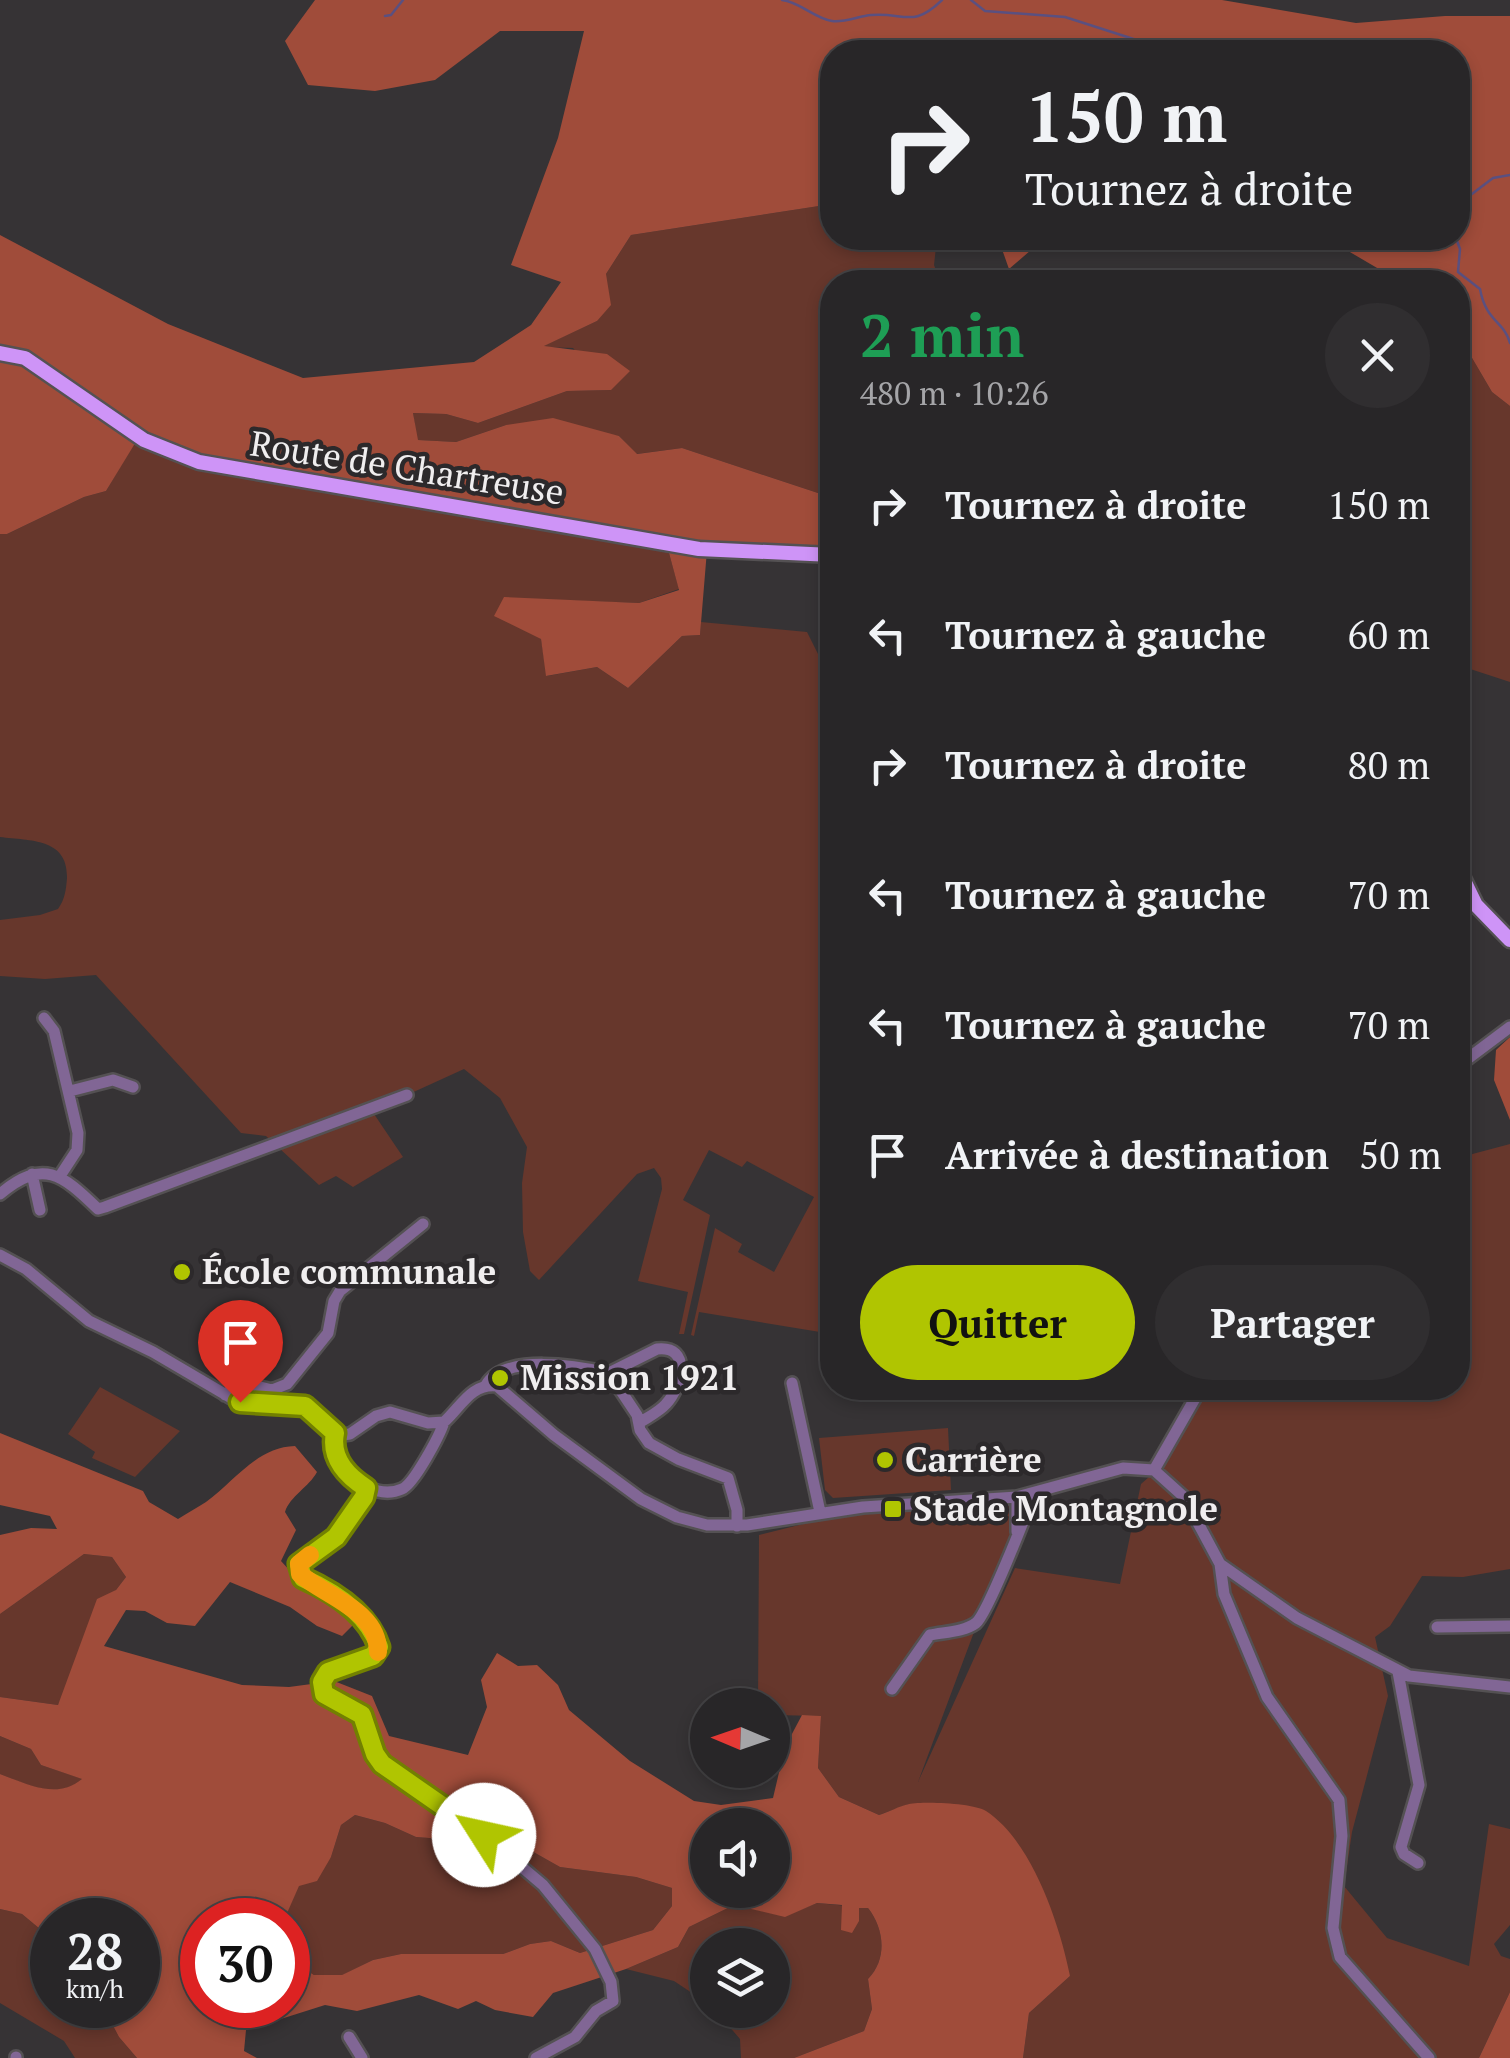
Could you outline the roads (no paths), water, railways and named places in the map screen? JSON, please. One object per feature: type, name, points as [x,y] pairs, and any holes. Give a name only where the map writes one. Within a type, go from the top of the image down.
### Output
[{"type":"main road","name":"Route de Chartreuse","points":[[0,353],[25,358],[144,440],[198,462],[699,549],[820,555]]},
{"type":"main road","points":[[1470,893],[1476,906],[1510,940]]},
{"type":"street","points":[[44,1018],[54,1031],[78,1140],[77,1150],[60,1176]]},
{"type":"street","points":[[1470,1057],[1510,1026]]},
{"type":"street","points":[[70,1091],[113,1080],[132,1087]]},
{"type":"street","points":[[0,1194],[19,1178],[32,1174],[60,1176],[98,1209],[105,1208],[407,1095]]},
{"type":"street","points":[[32,1174],[40,1210]]},
{"type":"street","points":[[225,1394],[240,1382],[272,1390],[287,1384],[328,1333],[334,1301],[340,1291],[423,1224]]},
{"type":"street","points":[[0,1254],[26,1269],[95,1325],[250,1404],[305,1406],[335,1433],[350,1434],[376,1416],[390,1412],[428,1423],[444,1422]]},
{"type":"street","points":[[335,1433],[334,1446],[343,1469],[366,1488],[406,1487],[444,1422],[498,1372],[530,1364],[609,1373],[666,1348],[678,1355],[681,1364],[676,1390],[664,1407],[639,1423]]},
{"type":"street","points":[[609,1373],[639,1423],[643,1437],[678,1459],[728,1478],[737,1526]]},
{"type":"street","points":[[792,1383],[820,1512]]},
{"type":"street","points":[[486,1385],[500,1388],[554,1435],[658,1510],[706,1525],[737,1526],[820,1512],[1016,1496],[1124,1468],[1154,1470],[1184,1497],[1220,1564],[1221,1584],[1267,1697],[1339,1800],[1342,1836],[1333,1928],[1340,1957],[1429,2058]]},
{"type":"street","points":[[1154,1470],[1195,1400]]},
{"type":"street","points":[[366,1488],[336,1537],[299,1564],[303,1578],[333,1594],[358,1614],[379,1647],[373,1656],[328,1672],[322,1682],[324,1694],[362,1715],[378,1760],[519,1863],[560,1904],[595,1949],[611,1982],[613,2001],[596,2011],[575,2036],[536,2058]]},
{"type":"street","points":[[892,1689],[930,1635],[971,1627],[984,1616],[1016,1532],[1026,1520],[1033,1493]]},
{"type":"street","points":[[1016,1496],[1016,1532]]},
{"type":"street","points":[[1220,1564],[1297,1618],[1398,1672],[1435,1681],[1510,1687]]},
{"type":"street","points":[[1437,1627],[1510,1626]]},
{"type":"street","points":[[1398,1672],[1420,1785],[1401,1847],[1404,1854],[1418,1863]]},
{"type":"street","points":[[350,2038],[362,2058]]},
{"type":"waterway","points":[[385,16],[391,15],[403,0]]},
{"type":"waterway","points":[[782,0],[837,21],[871,15],[915,17],[942,0]]},
{"type":"waterway","points":[[971,0],[985,11],[1065,17],[1137,40]]},
{"type":"waterway","points":[[1470,195],[1493,178],[1510,175]]},
{"type":"waterway","points":[[1458,270],[1460,250]]},
{"type":"waterway","points":[[1470,281],[1480,289],[1486,308],[1510,343]]},
{"type":"place","name":"École communale","points":[[182,1272]]},
{"type":"place","name":"Mission 1921","points":[[500,1378]]},
{"type":"place","name":"Carrière","points":[[885,1460]]},
{"type":"place","name":"Stade Montagnole","points":[[893,1509]]}]
